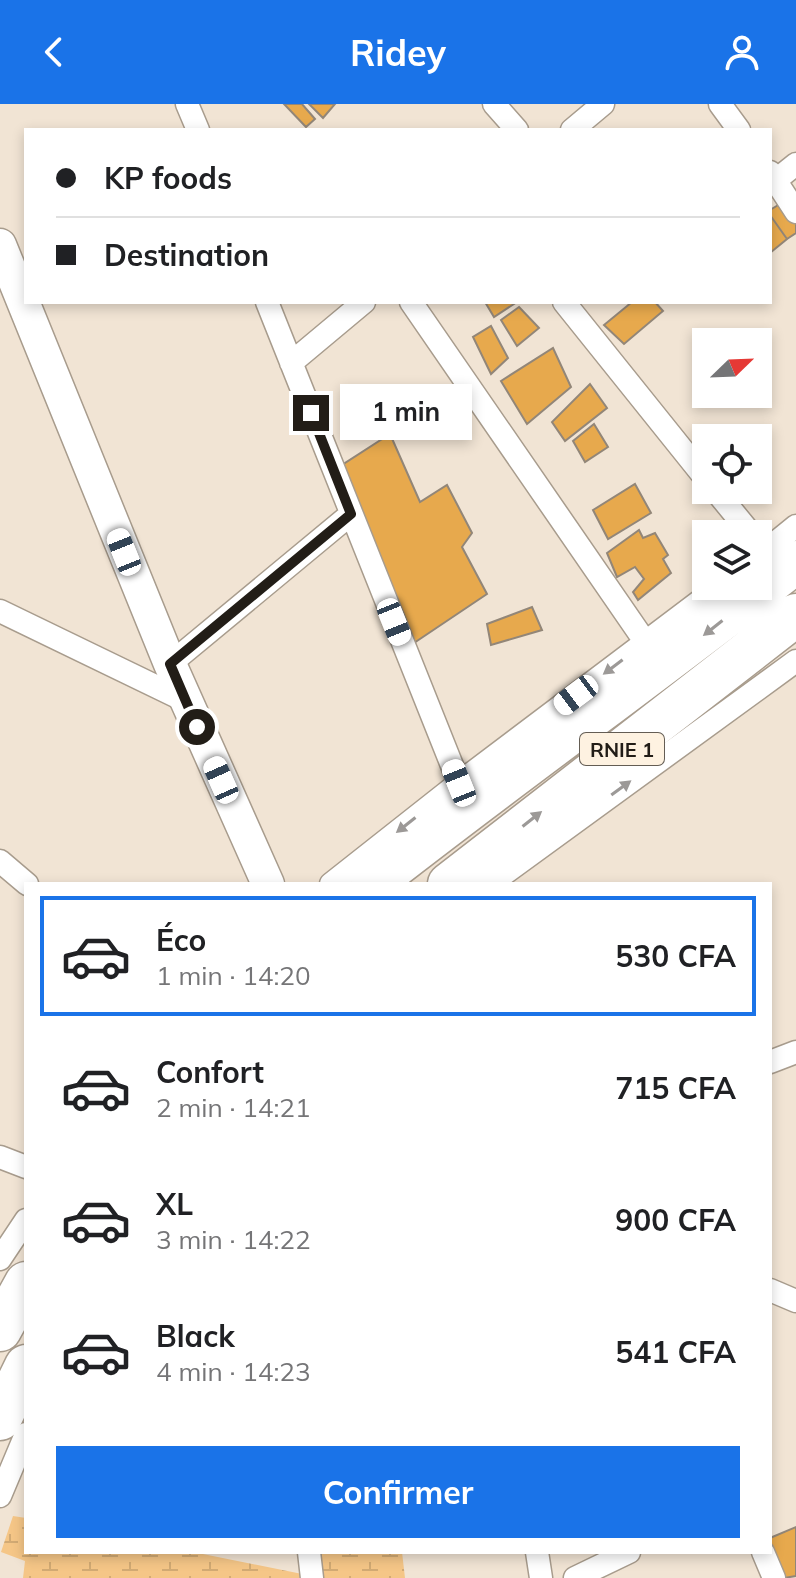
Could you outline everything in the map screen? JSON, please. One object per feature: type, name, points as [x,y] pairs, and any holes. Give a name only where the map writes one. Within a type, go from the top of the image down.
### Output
[{"type":"highway","name":"RNIE 1","points":[[375,882],[699,638],[727,600]]},
{"type":"highway","name":"RNIE 1","points":[[452,882],[796,615]]},
{"type":"highway","points":[[0,1330],[24,1287]]},
{"type":"highway","points":[[0,1419],[24,1370]]},
{"type":"street","points":[[187,104],[197,128]]},
{"type":"street","points":[[494,104],[515,128]]},
{"type":"street","points":[[574,128],[603,104]]},
{"type":"street","points":[[720,104],[738,128]]},
{"type":"street","points":[[796,164],[773,176],[796,212]]},
{"type":"street","points":[[0,245],[170,664],[267,882]]},
{"type":"street","points":[[268,304],[459,783]]},
{"type":"street","points":[[291,363],[362,304]]},
{"type":"street","points":[[412,304],[646,643]]},
{"type":"street","points":[[566,304],[692,462]]},
{"type":"street","points":[[727,504],[740,520]]},
{"type":"street","points":[[170,664],[351,514]]},
{"type":"street","points":[[772,544],[796,526]]},
{"type":"street","points":[[334,882],[702,600]]},
{"type":"street","points":[[0,611],[186,701]]},
{"type":"street","points":[[493,882],[796,661]]},
{"type":"street","points":[[0,861],[25,882]]},
{"type":"street","points":[[772,1061],[796,1052]]},
{"type":"street","points":[[0,1157],[24,1166]]},
{"type":"street","points":[[0,1259],[24,1223]]},
{"type":"street","points":[[772,1291],[796,1301]]},
{"type":"street","points":[[0,1496],[24,1439]]},
{"type":"street","points":[[309,1554],[312,1578]]},
{"type":"street","points":[[537,1554],[541,1578]]},
{"type":"street","points":[[575,1578],[625,1554]]},
{"type":"street","points":[[764,1554],[774,1578]]},
{"type":"green space","points":[[13,1516],[24,1518],[24,1554],[203,1554],[317,1577],[315,1554],[402,1554],[405,1578],[23,1578],[25,1561],[1,1552]]},
{"type":"building","points":[[284,104],[302,104],[315,119],[306,127]]},
{"type":"building","points":[[309,104],[335,104],[323,118]]},
{"type":"building","points":[[788,199],[796,212],[796,233],[787,239],[772,218],[772,209]]},
{"type":"building","points":[[772,218],[787,239],[772,251]]},
{"type":"building","points":[[486,304],[514,304],[494,317]]},
{"type":"building","points":[[630,304],[657,304],[663,311],[624,344],[604,325]]},
{"type":"building","points":[[519,307],[539,328],[517,346],[501,320]]},
{"type":"building","points":[[491,326],[508,358],[491,374],[473,337]]},
{"type":"building","points":[[553,348],[571,387],[527,424],[501,381]]},
{"type":"building","points":[[590,384],[607,408],[565,441],[552,422]]},
{"type":"building","points":[[594,424],[608,447],[585,462],[573,441]]},
{"type":"building","points":[[390,434],[420,502],[447,485],[472,533],[462,547],[487,594],[405,649],[342,465]]},
{"type":"building","points":[[635,484],[651,513],[608,539],[593,510]]},
{"type":"building","points":[[639,530],[643,538],[655,533],[668,555],[663,559],[671,573],[638,600],[633,592],[644,579],[635,567],[617,577],[607,553]]},
{"type":"building","points":[[532,607],[542,630],[491,645],[487,624]]},
{"type":"building","points":[[796,1527],[796,1576],[784,1578],[772,1550],[772,1537]]},
{"type":"route","points":[[197,727],[170,664],[351,514],[311,413]]}]
